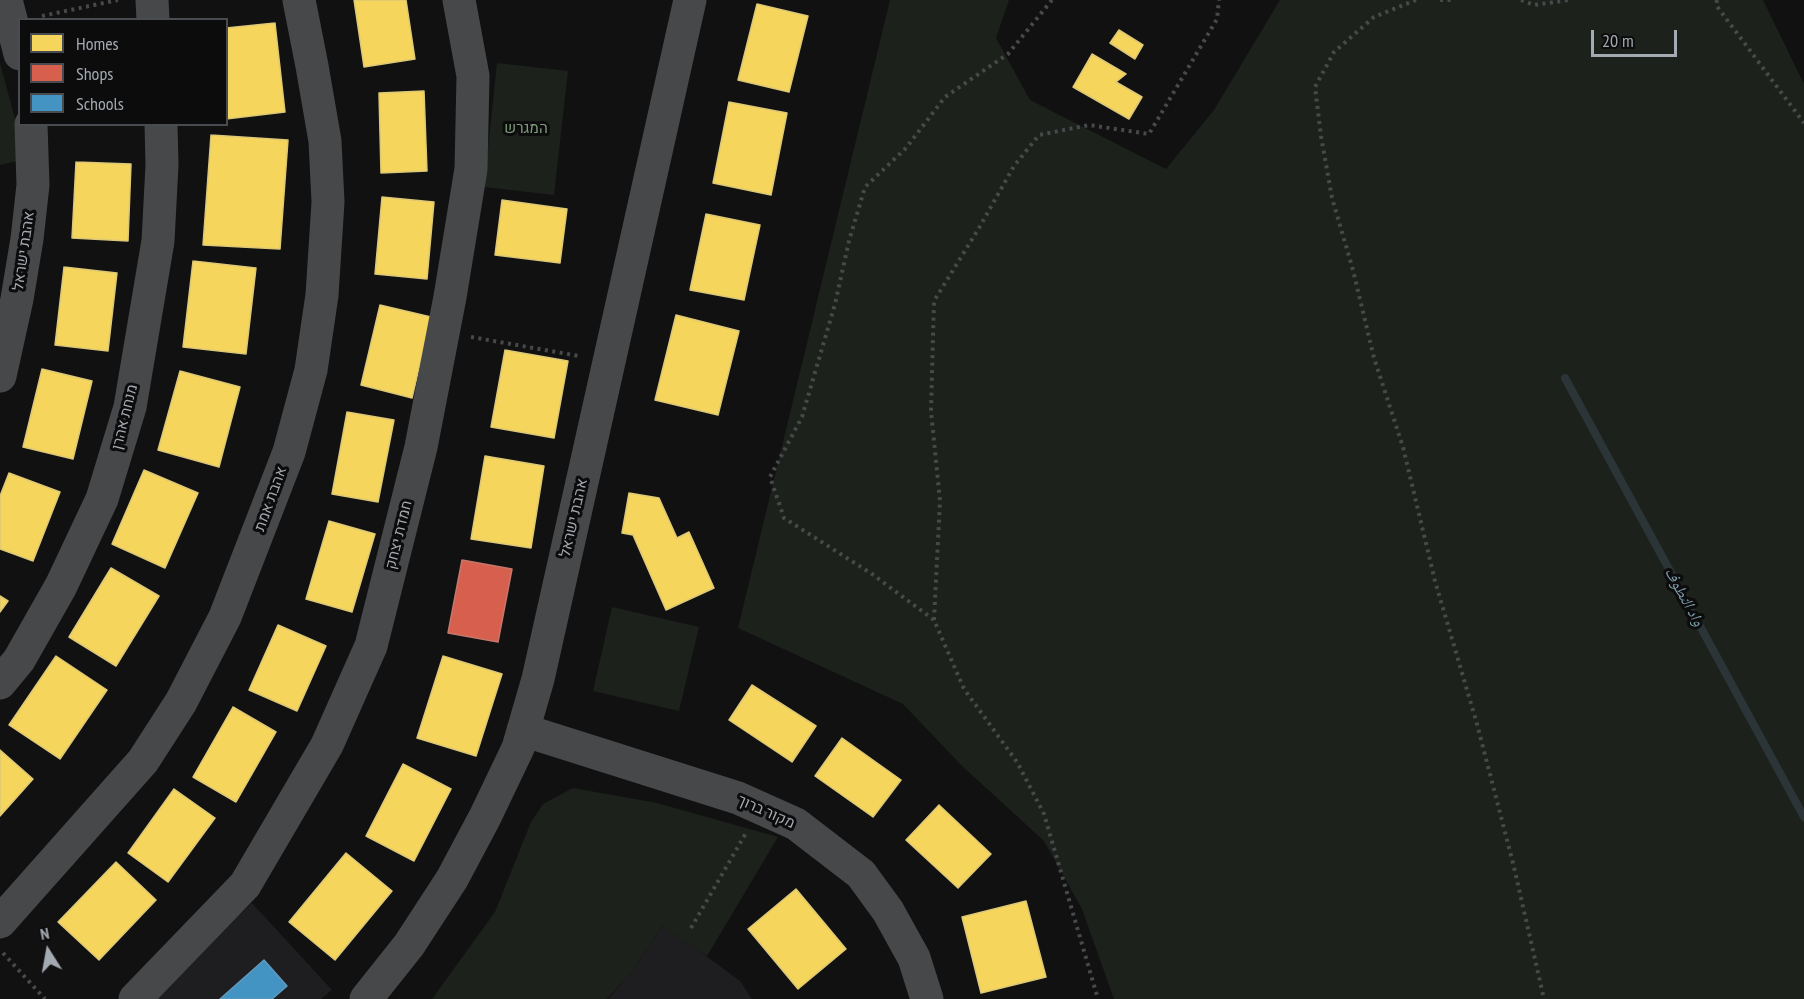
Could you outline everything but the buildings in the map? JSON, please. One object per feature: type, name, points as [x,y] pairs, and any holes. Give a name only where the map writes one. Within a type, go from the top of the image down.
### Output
[{"type":"street","points":[[6,0],[18,46]]},
{"type":"street","points":[[152,0],[153,18]]},
{"type":"street","name":"אהבת אמת","points":[[0,922],[143,761],[181,702],[225,617],[289,452],[311,370],[322,295],[328,202],[325,141],[299,0]]},
{"type":"street","name":"חמדת יצחק","points":[[135,999],[245,885],[327,745],[371,646],[421,447],[471,170],[473,76],[459,0]]},
{"type":"street","name":"אהבת ישראל","points":[[366,999],[409,945],[452,879],[518,748],[538,679],[690,0]]},
{"type":"street","name":"אהבת ישראל","points":[[0,376],[27,239],[33,185],[31,126]]},
{"type":"street","name":"מנחת אהרן","points":[[0,683],[19,660],[61,586],[102,498],[130,407],[158,241],[162,165],[161,126]]},
{"type":"street","name":"מקור ברוך","points":[[523,730],[738,798],[796,824],[861,874],[888,911],[914,958],[927,999]]},
{"type":"path","points":[[36,17],[118,0]]},
{"type":"path","points":[[934,620],[873,574],[784,518],[770,477],[802,417],[835,304],[849,241],[865,187],[906,148],[945,98],[1008,54],[1053,0]]},
{"type":"path","points":[[1098,999],[1044,814],[1017,762],[964,688],[934,620],[940,501],[931,411],[934,301],[1014,166],[1039,135],[1089,125],[1149,134],[1217,19],[1219,0]]},
{"type":"path","points":[[1416,0],[1374,17],[1334,51],[1315,87],[1321,136],[1332,198],[1353,270],[1374,358],[1403,447],[1435,581],[1477,724],[1514,867],[1544,999]]},
{"type":"path","points":[[1440,0],[1450,0]]},
{"type":"path","points":[[1521,0],[1534,5],[1569,0]]},
{"type":"path","points":[[1717,0],[1716,4],[1804,123]]},
{"type":"path","points":[[443,332],[609,361]]},
{"type":"path","points":[[691,928],[761,808]]},
{"type":"path","points":[[0,950],[45,999]]},
{"type":"shaded area","points":[[252,903],[332,990],[321,999],[147,999]]},
{"type":"shaded area","points":[[662,926],[740,981],[752,999],[608,999],[630,974]]},
{"type":"green space","points":[[890,0],[1009,0],[996,38],[1030,100],[1166,169],[1214,110],[1280,0],[1763,0],[1804,84],[1804,999],[1114,999],[1082,909],[1044,841],[961,765],[903,704],[738,628]]},
{"type":"green space","points":[[0,63],[26,159],[0,165]]},
{"type":"green space","name":"המגרש","points":[[497,63],[568,71],[554,195],[484,187]]},
{"type":"green space","points":[[612,607],[699,627],[679,711],[593,691]]},
{"type":"green space","points":[[573,788],[657,803],[778,837],[707,956],[662,926],[630,974],[607,999],[432,999],[495,912],[531,822],[543,804]]},
{"type":"waterway","name":"واد النطوف","points":[[1565,378],[1804,817]]}]
